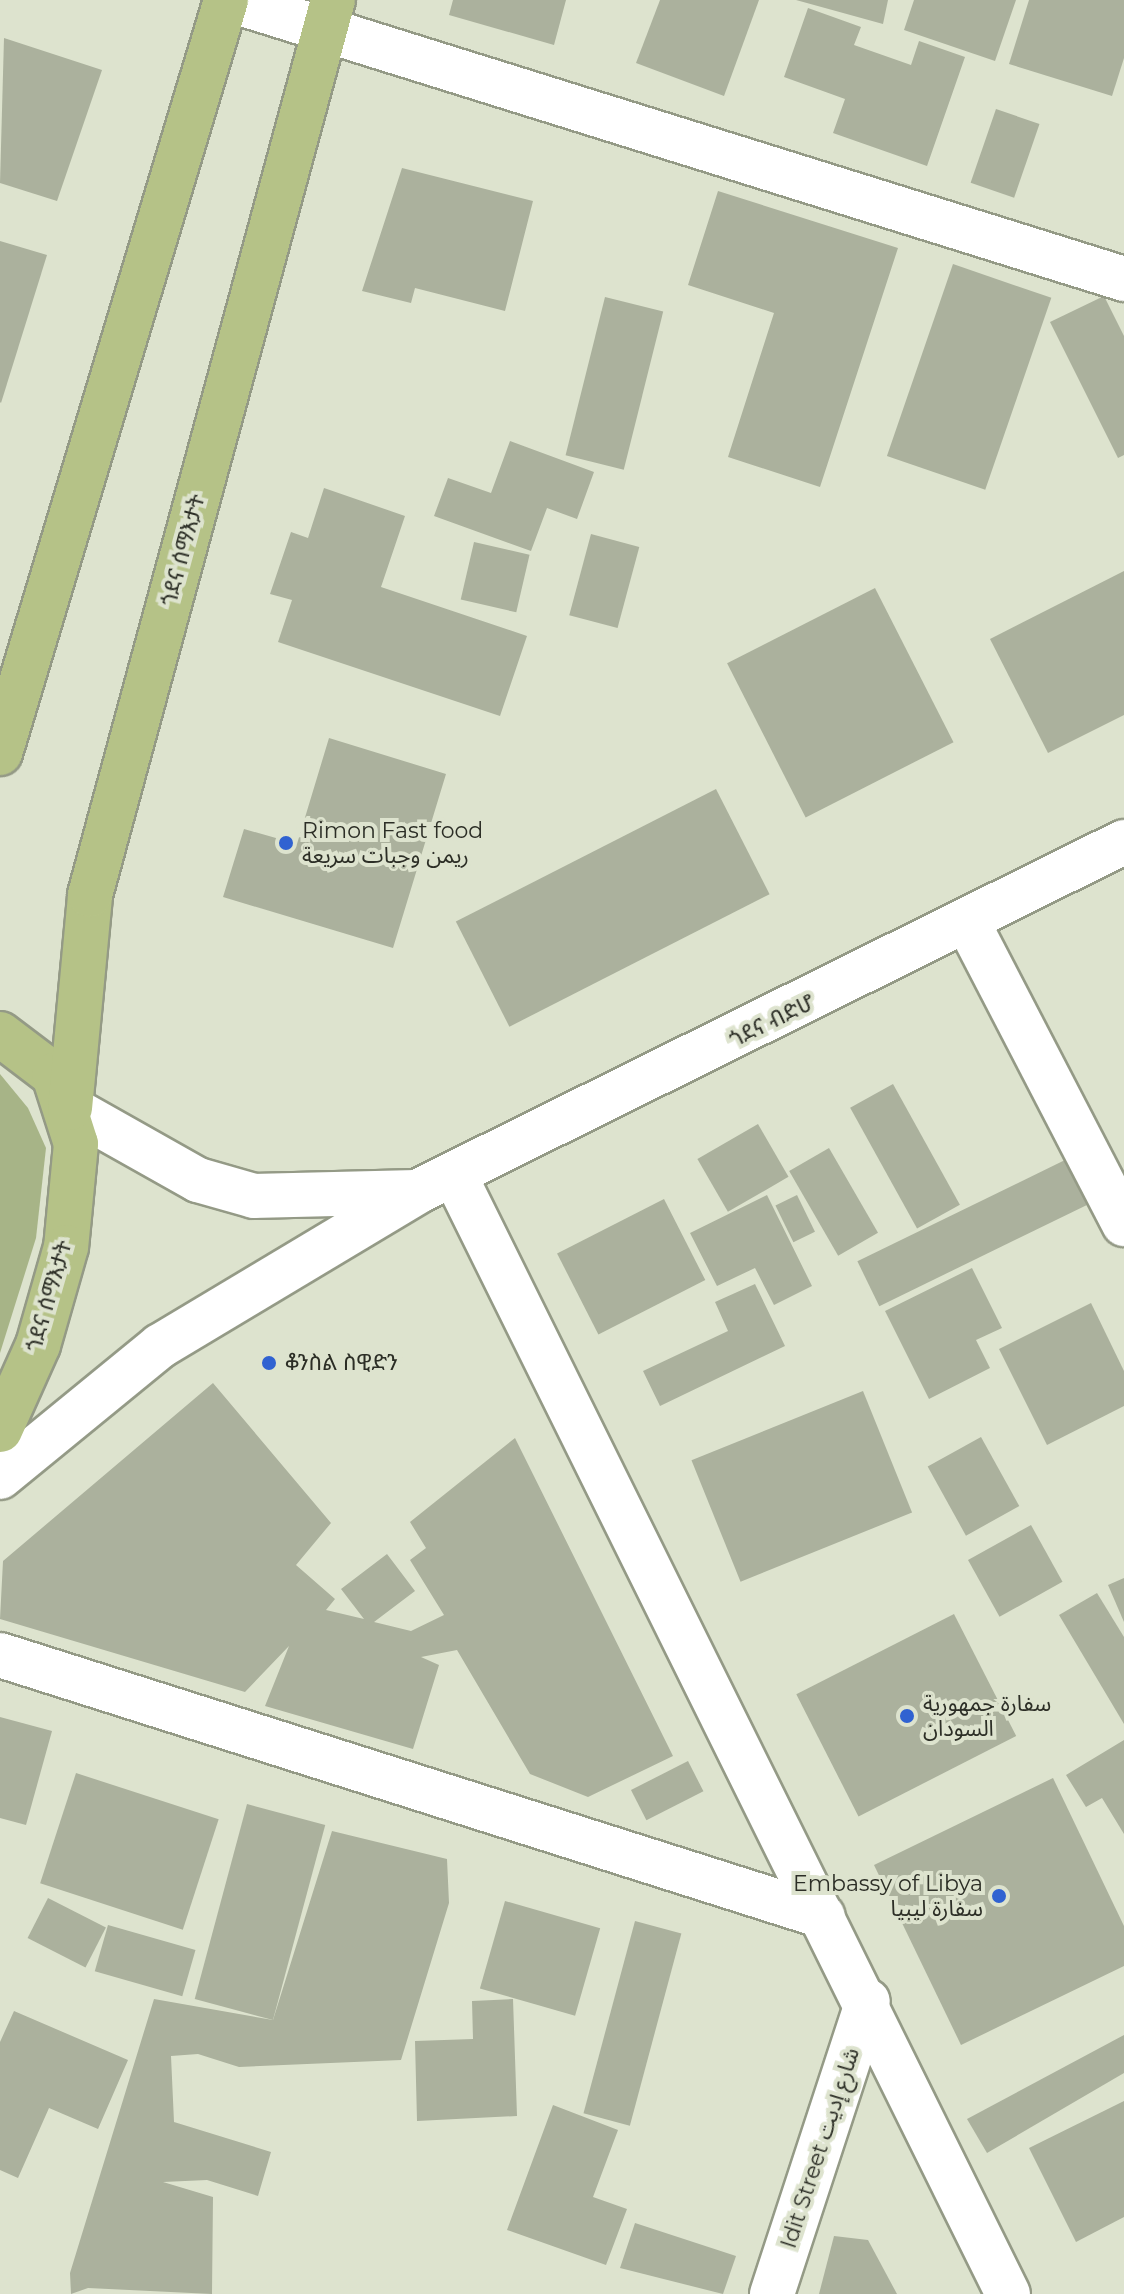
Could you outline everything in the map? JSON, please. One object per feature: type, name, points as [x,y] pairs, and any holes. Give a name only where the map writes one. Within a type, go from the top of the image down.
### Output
[{"type":"main road","points":[[0,753],[228,0]]},
{"type":"main road","name":"ጎደና ሰማእታት","points":[[0,1430],[38,1345],[66,1247],[76,1144],[70,1108],[90,895],[328,17]]},
{"type":"main road","name":"ጎደና ሰማእታት","points":[[0,1034],[42,1061],[70,1108]]},
{"type":"street","points":[[228,0],[328,17],[1124,279]]},
{"type":"street","name":"ጎደና ብድሆ","points":[[0,1477],[160,1346],[436,1184],[969,925],[1124,842]]},
{"type":"street","points":[[969,925],[1124,1224]]},
{"type":"street","points":[[70,1108],[198,1180],[254,1196],[436,1184],[868,2001],[1008,2294]]},
{"type":"street","points":[[0,1655],[823,1916]]},
{"type":"street","name":"Idit Street شارع إديت","points":[[772,2294],[868,2001]]},
{"type":"green space","points":[[0,1074],[28,1108],[46,1148],[36,1238],[0,1353]]},
{"type":"building","points":[[453,0],[566,0],[554,45],[449,15]]},
{"type":"building","points":[[660,0],[759,0],[724,96],[636,63]]},
{"type":"building","points":[[796,0],[888,0],[883,24]]},
{"type":"building","points":[[914,0],[1016,0],[995,61],[904,30]]},
{"type":"building","points":[[1029,0],[1124,0],[1124,58],[1112,96],[1009,64]]},
{"type":"building","points":[[808,8],[861,27],[854,45],[911,65],[919,41],[965,57],[927,166],[833,133],[845,99],[784,77]]},
{"type":"building","points":[[4,38],[102,70],[57,201],[0,183]]},
{"type":"building","points":[[996,109],[1039,124],[1014,198],[971,183]]},
{"type":"building","points":[[402,168],[533,201],[505,311],[415,288],[411,303],[362,291]]},
{"type":"building","points":[[718,191],[898,248],[820,487],[728,457],[774,313],[688,285]]},
{"type":"building","points":[[0,241],[47,255],[1,403],[0,402]]},
{"type":"building","points":[[953,264],[1051,298],[985,490],[887,456]]},
{"type":"building","points":[[1104,296],[1124,336],[1124,455],[1118,458],[1050,322]]},
{"type":"building","points":[[605,297],[663,312],[624,470],[566,455]]},
{"type":"building","points":[[510,441],[594,472],[577,519],[547,508],[531,551],[434,516],[448,478],[491,493]]},
{"type":"building","points":[[324,488],[405,516],[381,587],[527,636],[500,716],[278,642],[292,600],[270,594],[291,532],[308,538]]},
{"type":"building","points":[[591,534],[639,547],[618,628],[569,615]]},
{"type":"building","points":[[474,542],[530,555],[516,612],[461,599]]},
{"type":"building","points":[[1124,571],[1124,715],[1048,753],[990,639]]},
{"type":"building","points":[[875,588],[954,742],[806,818],[727,663]]},
{"type":"building","points":[[329,738],[446,774],[393,948],[223,897],[244,829],[297,844]]},
{"type":"building","points":[[716,789],[770,894],[509,1027],[456,922]]},
{"type":"building","points":[[893,1084],[960,1205],[917,1228],[850,1108]]},
{"type":"building","points":[[758,1124],[788,1177],[728,1212],[697,1159]]},
{"type":"building","points":[[829,1148],[878,1233],[838,1256],[789,1171]]},
{"type":"building","points":[[1065,1160],[1087,1205],[879,1306],[857,1261]]},
{"type":"building","points":[[767,1195],[812,1286],[774,1305],[755,1268],[717,1286],[690,1233]]},
{"type":"building","points":[[797,1195],[815,1232],[793,1242],[775,1206]]},
{"type":"building","points":[[664,1199],[705,1280],[598,1335],[557,1253]]},
{"type":"building","points":[[972,1268],[1002,1328],[976,1340],[990,1368],[929,1399],[885,1311]]},
{"type":"building","points":[[755,1284],[785,1346],[660,1406],[643,1371],[728,1331],[715,1302]]},
{"type":"building","points":[[1091,1303],[1124,1371],[1124,1406],[1047,1445],[999,1349]]},
{"type":"building","points":[[213,1383],[331,1523],[296,1565],[335,1599],[326,1610],[364,1619],[341,1589],[387,1554],[415,1591],[374,1622],[411,1631],[444,1615],[410,1560],[426,1548],[410,1522],[515,1438],[673,1756],[588,1797],[530,1774],[457,1650],[421,1657],[439,1665],[413,1749],[265,1706],[289,1646],[245,1692],[0,1619],[3,1561]]},
{"type":"building","points":[[863,1391],[912,1512],[741,1582],[691,1460]]},
{"type":"building","points":[[981,1437],[1019,1506],[966,1536],[928,1467]]},
{"type":"building","points":[[1031,1525],[1063,1582],[1000,1617],[968,1560]]},
{"type":"building","points":[[1124,1578],[1124,1622],[1108,1585]]},
{"type":"building","points":[[1097,1593],[1124,1637],[1124,1724],[1059,1615]]},
{"type":"building","name":"سفارة جمهورية السودان","points":[[954,1614],[1016,1736],[858,1816],[796,1694]]},
{"type":"building","points":[[0,1717],[52,1731],[26,1825],[0,1818]]},
{"type":"building","points":[[1124,1740],[1124,1834],[1102,1798],[1086,1807],[1066,1775]]},
{"type":"building","points":[[688,1761],[703,1791],[646,1820],[631,1790]]},
{"type":"building","points":[[76,1773],[219,1819],[183,1930],[40,1883]]},
{"type":"building","name":"Embassy of Libya سفارة ليبيا","points":[[1053,1778],[1124,1926],[1124,1966],[961,2045],[874,1865]]},
{"type":"building","points":[[247,1804],[325,1825],[273,2020],[195,1999]]},
{"type":"building","points":[[332,1831],[447,1859],[449,1903],[401,2060],[239,2067],[198,2054],[171,2056],[174,2122],[271,2152],[258,2196],[207,2180],[163,2182],[213,2197],[212,2294],[88,2288],[71,2294],[70,2273],[154,1999],[273,2020]]},
{"type":"building","points":[[48,1898],[106,1928],[85,1968],[28,1938]]},
{"type":"building","points":[[505,1901],[600,1928],[575,2016],[480,1988]]},
{"type":"building","points":[[635,1921],[681,1933],[630,2126],[583,2113]]},
{"type":"building","points":[[108,1925],[195,1950],[182,1996],[95,1971]]},
{"type":"building","points":[[513,1999],[517,2116],[417,2121],[415,2041],[473,2039],[472,2001]]},
{"type":"building","points":[[14,2011],[128,2060],[98,2129],[49,2108],[18,2178],[0,2170],[0,2042]]},
{"type":"building","points":[[1124,2035],[1124,2073],[987,2153],[967,2119]]},
{"type":"building","points":[[1124,2101],[1124,2217],[1076,2242],[1029,2148]]},
{"type":"building","points":[[553,2105],[618,2130],[593,2197],[627,2209],[606,2265],[507,2230]]},
{"type":"building","points":[[635,2223],[736,2256],[723,2294],[620,2268]]},
{"type":"building","points":[[834,2236],[868,2240],[897,2294],[819,2294]]},
{"type":"place","name":"Rimon Fast food ريمن وجبات سريعة","points":[[286,843]]},
{"type":"place","name":"ቆንስል ስዊድን","points":[[269,1363]]},
{"type":"place","name":"سفارة جمهورية السودان","points":[[907,1716]]},
{"type":"place","name":"Embassy of Libya سفارة ليبيا","points":[[999,1896]]}]
